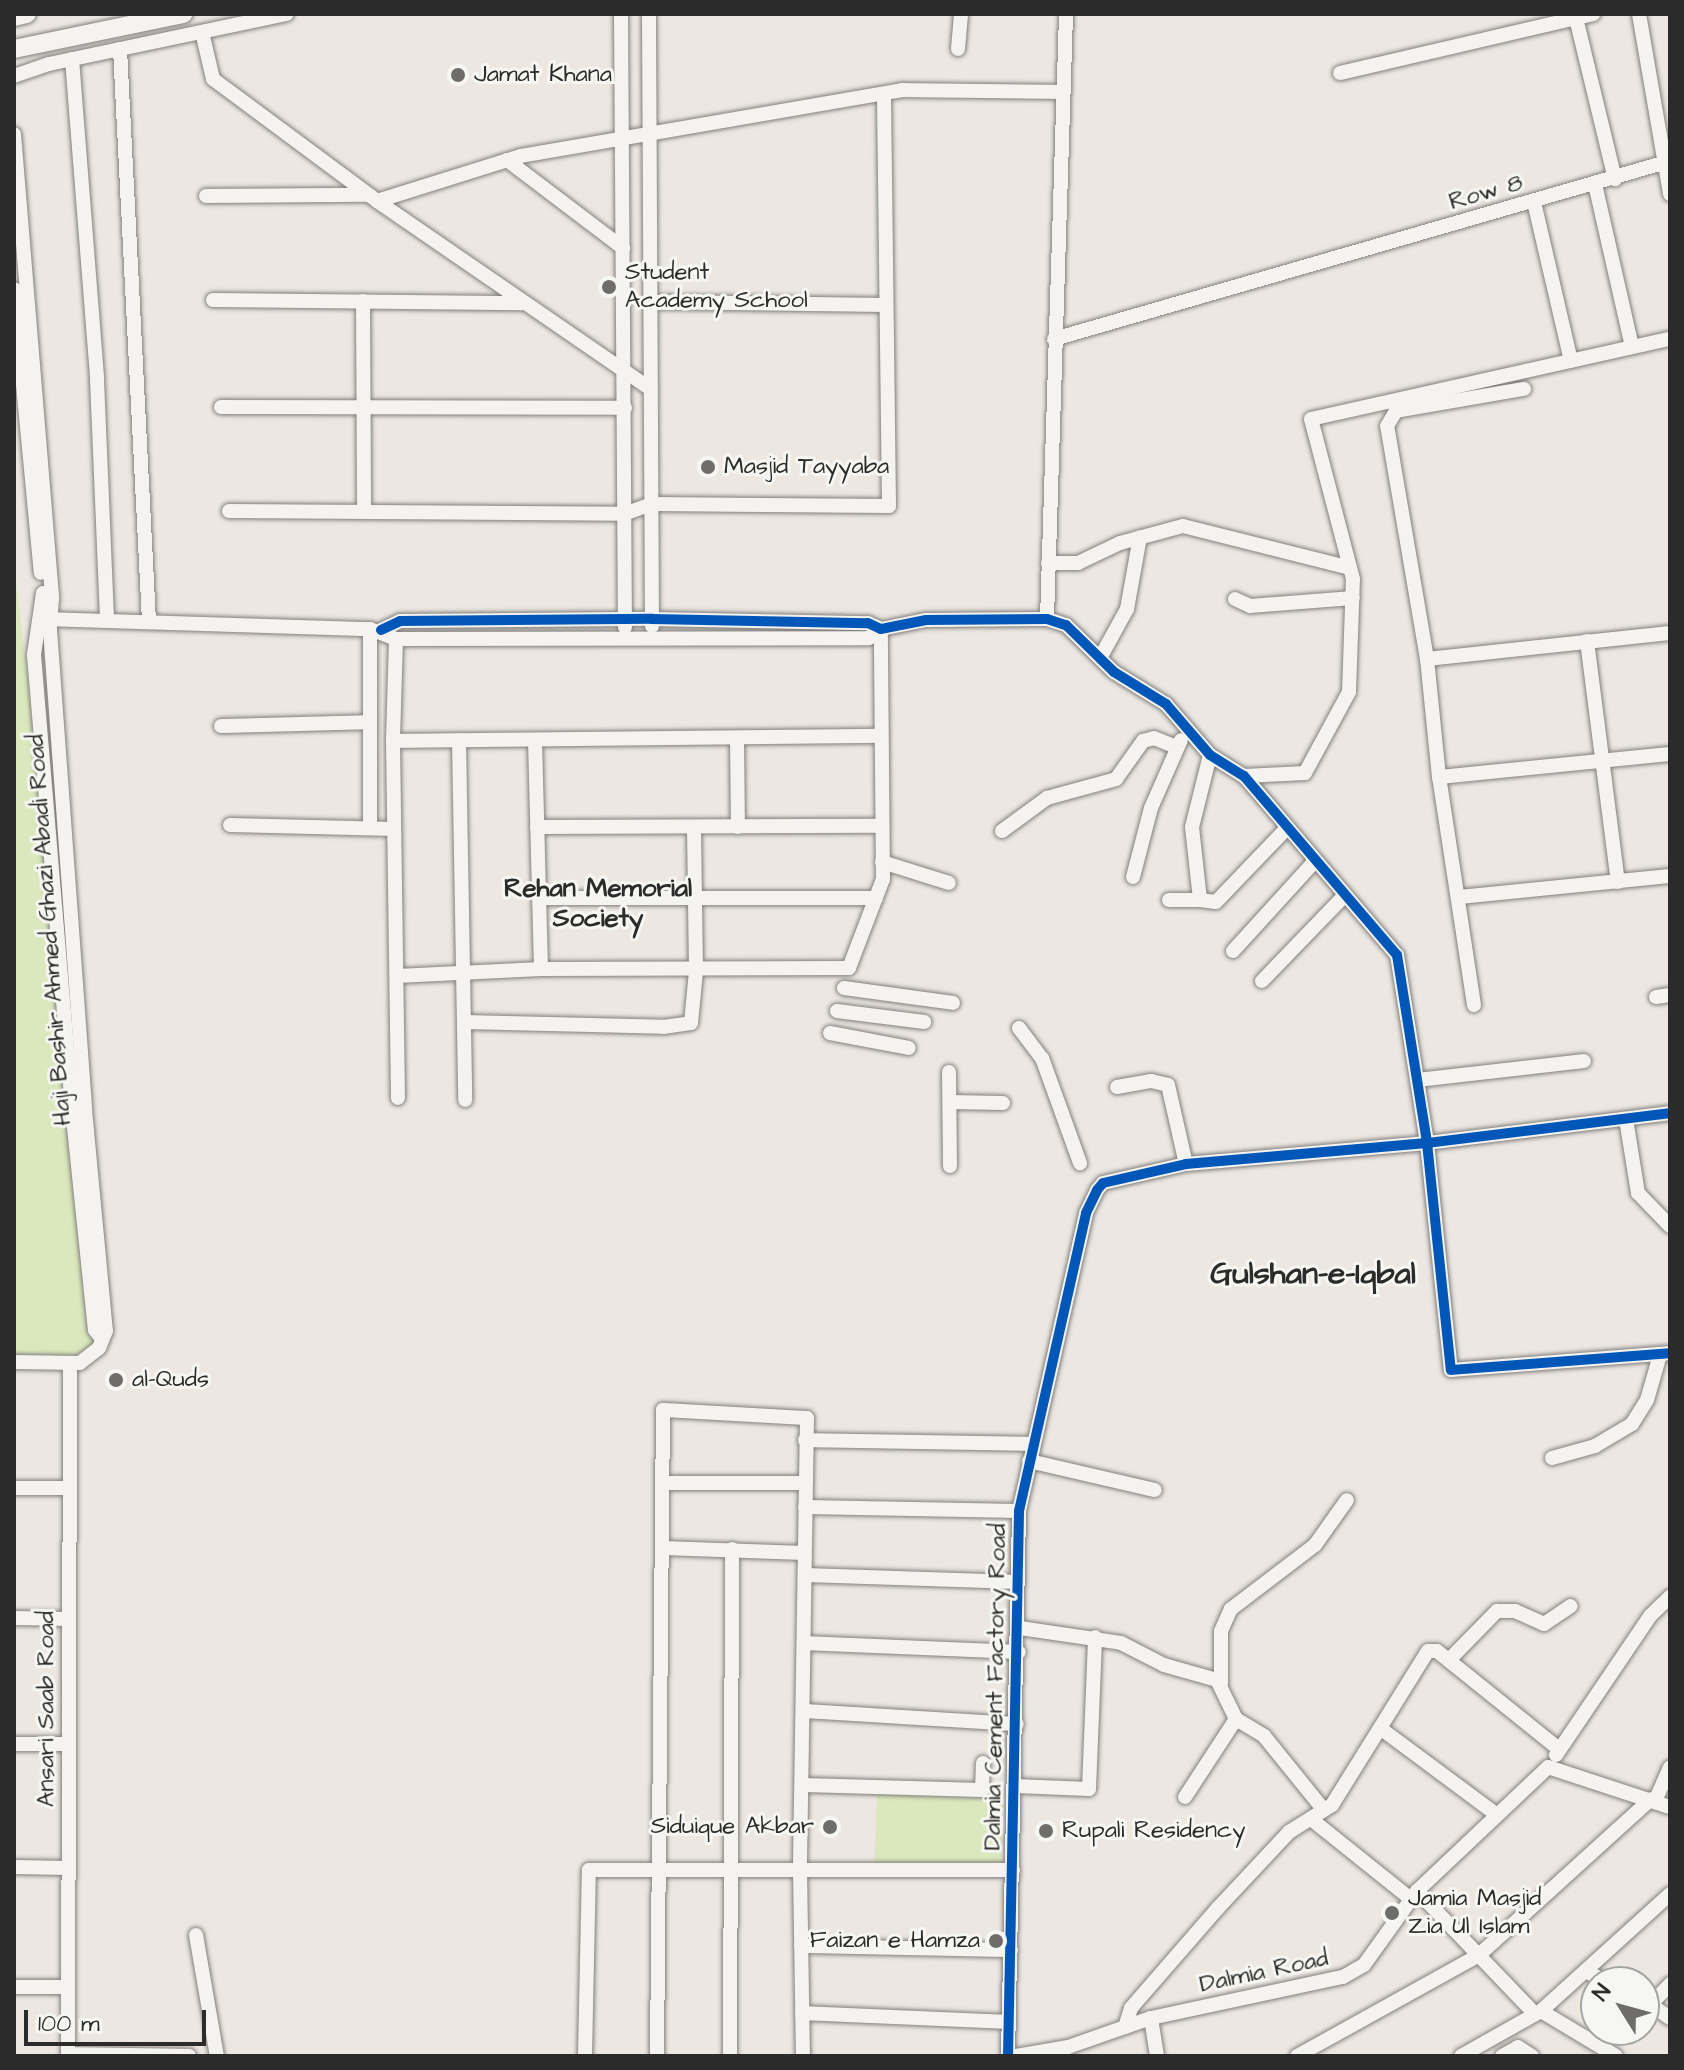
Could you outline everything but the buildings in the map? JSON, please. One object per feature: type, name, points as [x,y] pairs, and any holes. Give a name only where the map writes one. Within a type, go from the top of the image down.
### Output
[{"type":"main road","points":[[14,17],[27,14]]},
{"type":"main road","points":[[14,49],[183,14]]},
{"type":"main road","points":[[14,56],[37,45]]},
{"type":"street","points":[[14,76],[72,59],[287,14]]},
{"type":"street","points":[[621,14],[625,639]]},
{"type":"street","points":[[649,14],[652,637]]},
{"type":"street","points":[[958,49],[961,14]]},
{"type":"street","points":[[1047,619],[1066,14]]},
{"type":"street","points":[[1340,73],[1593,14]]},
{"type":"street","points":[[1639,14],[1667,162],[1670,194]]},
{"type":"street","points":[[1568,18],[1615,179]]},
{"type":"street","points":[[202,32],[213,79],[373,198],[625,375],[651,389]]},
{"type":"street","points":[[120,49],[149,621]]},
{"type":"street","points":[[72,59],[97,380],[107,620]]},
{"type":"street","points":[[206,196],[373,198],[507,160],[621,135],[884,94],[1062,92]]},
{"type":"street","points":[[229,511],[624,514],[652,504],[889,506],[884,94]]},
{"type":"street","name":"Haji Bashir Ahmed Ghazi Abadi Road","points":[[14,134],[46,619],[102,1339],[80,1363],[70,1363]]},
{"type":"street","points":[[507,160],[623,248]]},
{"type":"street","name":"Row 8","points":[[1054,339],[1667,162]]},
{"type":"street","points":[[1595,184],[1632,347]]},
{"type":"street","points":[[1534,202],[1571,361]]},
{"type":"street","name":"Haji Bashir Ahmed Ghazi Abadi Road","points":[[14,289],[46,619]]},
{"type":"street","points":[[213,300],[525,303]]},
{"type":"street","points":[[363,301],[364,510]]},
{"type":"street","points":[[650,302],[886,305]]},
{"type":"street","points":[[1244,776],[1305,773],[1349,692],[1353,598],[1350,568],[1311,419],[1670,339]]},
{"type":"street","points":[[1474,1005],[1439,777],[1427,659],[1388,420],[1396,411],[1524,389]]},
{"type":"street","points":[[221,407],[625,408]]},
{"type":"street","points":[[1048,563],[1078,563],[1140,537],[1183,526],[1350,568]]},
{"type":"street","points":[[1100,658],[1127,609],[1140,537]]},
{"type":"street","points":[[1235,599],[1250,606],[1353,598]]},
{"type":"street","points":[[46,619],[375,630],[396,639],[869,638],[881,629],[926,620],[1047,619],[1066,625],[1100,658],[1166,704],[1210,755],[1244,776],[1313,863],[1397,955],[1427,1143],[1451,1370],[1665,1354],[1647,1400],[1632,1424],[1595,1446],[1552,1458]]},
{"type":"street","points":[[375,630],[400,621],[625,619],[868,623],[881,629]]},
{"type":"street","points":[[785,638],[787,621]]},
{"type":"street","points":[[397,976],[541,969],[696,971],[849,968],[876,898],[882,862],[879,826],[881,629]]},
{"type":"street","points":[[370,825],[369,722],[375,630]]},
{"type":"street","points":[[1427,659],[1670,633]]},
{"type":"street","points":[[396,639],[393,741],[398,1098]]},
{"type":"street","points":[[1587,641],[1618,882]]},
{"type":"street","points":[[221,726],[369,722]]},
{"type":"street","points":[[1133,877],[1151,808],[1176,747],[1187,729]]},
{"type":"street","points":[[393,741],[879,736]]},
{"type":"street","points":[[737,738],[738,827]]},
{"type":"street","points":[[1002,831],[1047,798],[1116,779],[1143,741],[1154,738],[1176,747]]},
{"type":"street","points":[[459,740],[465,1100]]},
{"type":"street","points":[[535,740],[541,969]]},
{"type":"street","points":[[1439,777],[1670,754]]},
{"type":"street","points":[[1200,900],[1192,827],[1210,755]]},
{"type":"street","points":[[230,825],[370,825],[394,829]]},
{"type":"street","points":[[537,827],[879,826]]},
{"type":"street","points":[[465,1022],[663,1027],[691,1023],[696,971],[694,827]]},
{"type":"street","points":[[1169,900],[1216,902],[1286,829]]},
{"type":"street","points":[[882,862],[949,883]]},
{"type":"street","points":[[1233,951],[1313,863]]},
{"type":"street","points":[[1459,897],[1670,876]]},
{"type":"street","points":[[1262,981],[1344,896]]},
{"type":"street","points":[[539,898],[876,898]]},
{"type":"street","points":[[844,988],[953,1003]]},
{"type":"street","points":[[837,1011],[924,1022]]},
{"type":"street","points":[[1019,1028],[1042,1058],[1080,1163]]},
{"type":"street","points":[[830,1033],[909,1048]]},
{"type":"street","points":[[1418,1080],[1584,1061]]},
{"type":"street","points":[[949,1072],[950,1166]]},
{"type":"street","points":[[1117,1087],[1151,1081],[1168,1085],[1186,1164]]},
{"type":"street","points":[[950,1102],[1003,1103]]},
{"type":"street","name":"Dalmia Cement Factory Road","points":[[1008,2056],[1020,1628],[1019,1511],[1086,1213],[1097,1190],[1103,1183],[1186,1164],[1427,1143],[1670,1113]]},
{"type":"street","points":[[1626,1119],[1638,1193],[1670,1226]]},
{"type":"street","points":[[14,1362],[70,1363]]},
{"type":"street","name":"Ansari Saab Road","points":[[68,2055],[70,1363]]},
{"type":"street","points":[[657,2056],[663,1410],[803,1415],[805,1575],[800,1869],[803,2056]]},
{"type":"street","points":[[805,1440],[1032,1444]]},
{"type":"street","points":[[1029,1461],[1155,1490]]},
{"type":"street","points":[[664,1483],[804,1483]]},
{"type":"street","points":[[14,1488],[69,1488]]},
{"type":"street","points":[[1347,1500],[1315,1545],[1231,1609],[1221,1631],[1221,1683],[1236,1719],[1264,1736],[1318,1814],[1414,1895],[1538,2012],[1616,2056]]},
{"type":"street","points":[[805,1507],[1019,1511]]},
{"type":"street","points":[[663,1548],[804,1553]]},
{"type":"street","points":[[730,2056],[732,1549]]},
{"type":"street","points":[[805,1575],[1018,1582]]},
{"type":"street","name":"Dalmia Road","points":[[1016,2056],[1068,2052],[1151,2018],[1343,1977],[1364,1965],[1414,1895],[1548,1767],[1650,1616],[1670,1597]]},
{"type":"street","points":[[1449,1660],[1497,1611],[1515,1611],[1544,1624],[1571,1606]]},
{"type":"street","points":[[14,1618],[69,1619]]},
{"type":"street","points":[[1020,1628],[1095,1637],[1221,1683]]},
{"type":"street","points":[[1015,1786],[1089,1789],[1095,1637]]},
{"type":"street","points":[[804,1643],[1019,1652]]},
{"type":"street","points":[[1125,2027],[1131,2008],[1218,1908],[1289,1832],[1318,1814],[1380,1728],[1428,1651],[1437,1651],[1559,1749]]},
{"type":"street","points":[[804,1711],[1017,1724]]},
{"type":"street","points":[[1185,1797],[1236,1719]]},
{"type":"street","points":[[1380,1728],[1496,1814]]},
{"type":"street","points":[[14,1744],[68,1744]]},
{"type":"street","points":[[803,1785],[982,1790],[983,1763]]},
{"type":"street","points":[[1548,1767],[1670,1807]]},
{"type":"street","points":[[1297,2056],[1479,1955],[1653,1800],[1670,1767]]},
{"type":"street","points":[[14,1867],[68,1868]]},
{"type":"street","points":[[585,2056],[589,1870],[1013,1870]]},
{"type":"street","points":[[1591,1966],[1670,1894]]},
{"type":"street","points":[[196,1935],[217,2056]]},
{"type":"street","points":[[801,1946],[1011,1950]]},
{"type":"street","points":[[1461,2056],[1538,2012],[1580,1975]]},
{"type":"street","points":[[14,1987],[68,1987]]},
{"type":"street","points":[[802,2013],[1009,2022]]},
{"type":"street","points":[[1151,2018],[1157,2056]]},
{"type":"street","points":[[1502,2056],[1518,2047],[1532,2056]]},
{"type":"street","points":[[68,2055],[189,2056]]},
{"type":"green space","points":[[14,564],[106,1331],[99,1347],[70,1362],[14,1362]]},
{"type":"green space","points":[[877,1791],[1003,1795],[1000,1868],[874,1864]]},
{"type":"cycle path","points":[[381,630],[400,621],[652,619],[868,623],[881,629],[926,620],[1047,619],[1066,625],[1114,672],[1166,704],[1210,755],[1244,776],[1397,955],[1427,1143],[1451,1370],[1670,1353]]},
{"type":"cycle path","points":[[1008,2056],[1019,1511],[1086,1213],[1097,1190],[1103,1183],[1186,1164],[1427,1143],[1670,1113]]},
{"type":"place","name":"Jamat Khana","points":[[458,75]]},
{"type":"place","name":"Student Academy School","points":[[609,287]]},
{"type":"place","name":"Masjid Tayyaba","points":[[708,467]]},
{"type":"place","name":"al-Quds","points":[[116,1380]]},
{"type":"place","name":"Siduique Akbar","points":[[830,1827]]},
{"type":"place","name":"Rupali Residency","points":[[1046,1831]]},
{"type":"place","name":"Jamia Masjid Zia Ul Islam","points":[[1392,1913]]},
{"type":"place","name":"Faizan e Hamza","points":[[996,1941]]},
{"type":"district","name":"Rehan Memorial Society","points":[[598,904]]},
{"type":"district","name":"Gulshan-e-Iqbal","points":[[1313,1274]]}]
